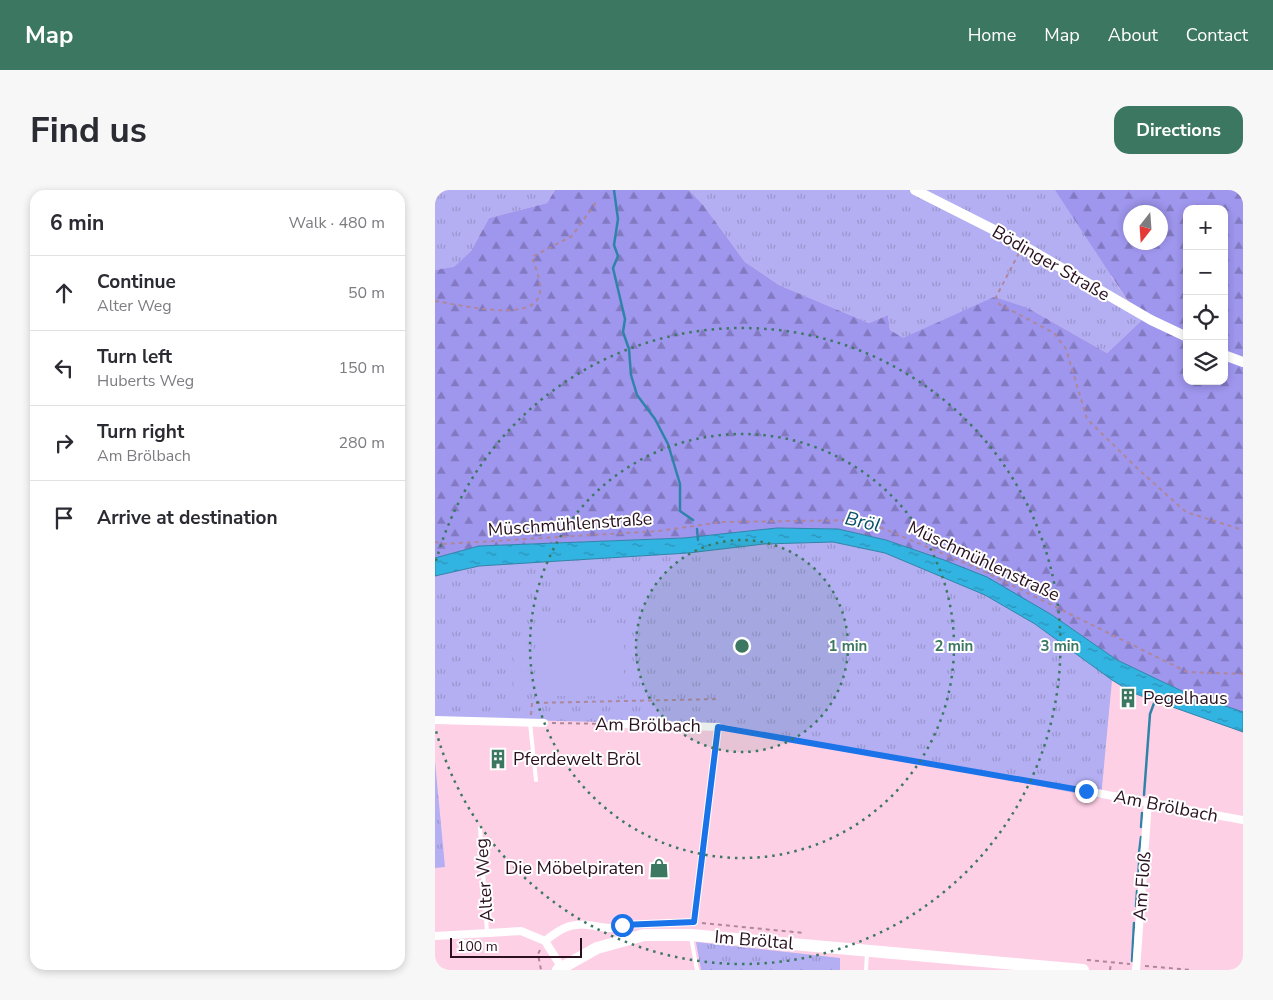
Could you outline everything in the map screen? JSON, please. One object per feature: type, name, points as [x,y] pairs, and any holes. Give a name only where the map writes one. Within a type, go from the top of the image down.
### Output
[{"type":"main road","name":"Im Bröltal","points":[[560,969],[597,948],[644,936],[693,929],[867,950],[1083,970]]},
{"type":"street","name":"Bödinger Straße","points":[[915,190],[1023,245],[1151,320],[1183,335]]},
{"type":"street","points":[[1228,356],[1243,362]]},
{"type":"street","points":[[435,720],[544,723]]},
{"type":"street","name":"Am Brölbach","points":[[623,724],[718,727]]},
{"type":"street","points":[[560,969],[545,941],[559,931],[576,924],[616,929],[622,925],[693,929],[718,727]]},
{"type":"street","name":"Am Brölbach","points":[[1086,791],[1243,820]]},
{"type":"street","name":"Am Floß","points":[[1136,968],[1148,802]]},
{"type":"street","name":"Alter Weg","points":[[435,936],[521,931],[545,941]]},
{"type":"lane","points":[[531,723],[536,780]]},
{"type":"lane","name":"Alter Weg","points":[[480,828],[487,932]]},
{"type":"lane","points":[[693,929],[697,970]]},
{"type":"lane","points":[[866,970],[867,950]]},
{"type":"path","points":[[435,301],[511,311],[530,308],[538,298],[541,284],[532,258],[572,236],[597,201]]},
{"type":"path","points":[[1023,245],[997,297],[999,304],[1053,333],[1065,349],[1087,419],[1138,469],[1187,512],[1243,530]]},
{"type":"path","name":"Müschmühlenstraße","points":[[435,542],[444,544],[658,531],[722,522],[863,520],[977,568],[1187,672],[1243,674]]},
{"type":"path","points":[[531,723],[532,703],[718,700]]},
{"type":"path","name":"Am Brölbach","points":[[544,723],[623,724]]},
{"type":"path","name":"Am Brölbach","points":[[718,727],[1086,791]]},
{"type":"path","points":[[541,970],[538,954],[545,941]]},
{"type":"path","points":[[1110,970],[1111,963]]},
{"type":"path","points":[[1136,968],[1192,970]]},
{"type":"green space","points":[[435,190],[555,190],[547,203],[489,218],[471,251],[454,268],[435,270]]},
{"type":"green space","points":[[555,190],[689,190],[704,206],[745,262],[779,285],[869,323],[888,315],[890,330],[903,338],[994,297],[1028,308],[1107,353],[1141,321],[1055,190],[1243,190],[1243,712],[1184,692],[1117,660],[1052,615],[944,560],[886,540],[838,529],[777,528],[684,538],[479,546],[435,558],[435,270],[454,267],[471,251],[489,218],[547,203]]},
{"type":"green space","points":[[689,190],[1185,190],[1168,206],[1123,205],[1123,250],[1126,250],[1111,276],[1141,321],[1107,353],[1028,308],[994,298],[903,339],[890,330],[888,315],[869,323],[779,285],[745,262],[704,206]]},
{"type":"green space","points":[[833,542],[885,553],[985,595],[1035,624],[1112,680],[1101,798],[726,725],[435,718],[435,576],[479,566],[688,553],[764,544]]},
{"type":"green space","points":[[539,623],[624,623],[624,696],[539,696]]},
{"type":"green space","points":[[525,645],[533,649],[537,657],[533,665],[525,669],[517,665],[513,657],[517,649]]},
{"type":"green space","points":[[525,670],[533,674],[537,682],[533,690],[525,694],[517,690],[513,682],[517,674]]},
{"type":"green space","points":[[435,761],[445,867],[435,868]]},
{"type":"green space","points":[[696,942],[840,958],[840,970],[701,970]]},
{"type":"water","points":[[777,528],[838,529],[886,540],[987,577],[1052,615],[1117,660],[1184,692],[1243,712],[1243,732],[1133,693],[1035,624],[985,595],[885,553],[833,542],[764,544],[688,553],[479,566],[435,576],[435,558],[479,546],[684,538]]},
{"type":"waterway","points":[[614,190],[618,219],[614,245],[618,256],[613,268],[625,319],[623,332],[629,349],[631,375],[637,395],[655,419],[668,444],[680,484],[680,511],[693,520]]},
{"type":"waterway","points":[[697,529],[698,540]]},
{"type":"waterway","points":[[1144,795],[1150,714],[1156,698]]},
{"type":"waterway","points":[[1141,827],[1142,813]]},
{"type":"waterway","points":[[1139,853],[1141,837]]},
{"type":"waterway","points":[[1138,880],[1139,863]]},
{"type":"waterway","points":[[1136,906],[1137,891]]},
{"type":"waterway","points":[[1132,961],[1134,923]]},
{"type":"place","name":"Pegelhaus","points":[[1128,698]]},
{"type":"place","name":"Pferdewelt Bröl","points":[[498,759]]},
{"type":"place","name":"Die Möbelpiraten","points":[[659,868]]},
{"type":"route","points":[[622,925],[694,922],[718,727],[1086,791]]},
{"type":"water label","name":"Bröl","points":[[863,521]]}]
